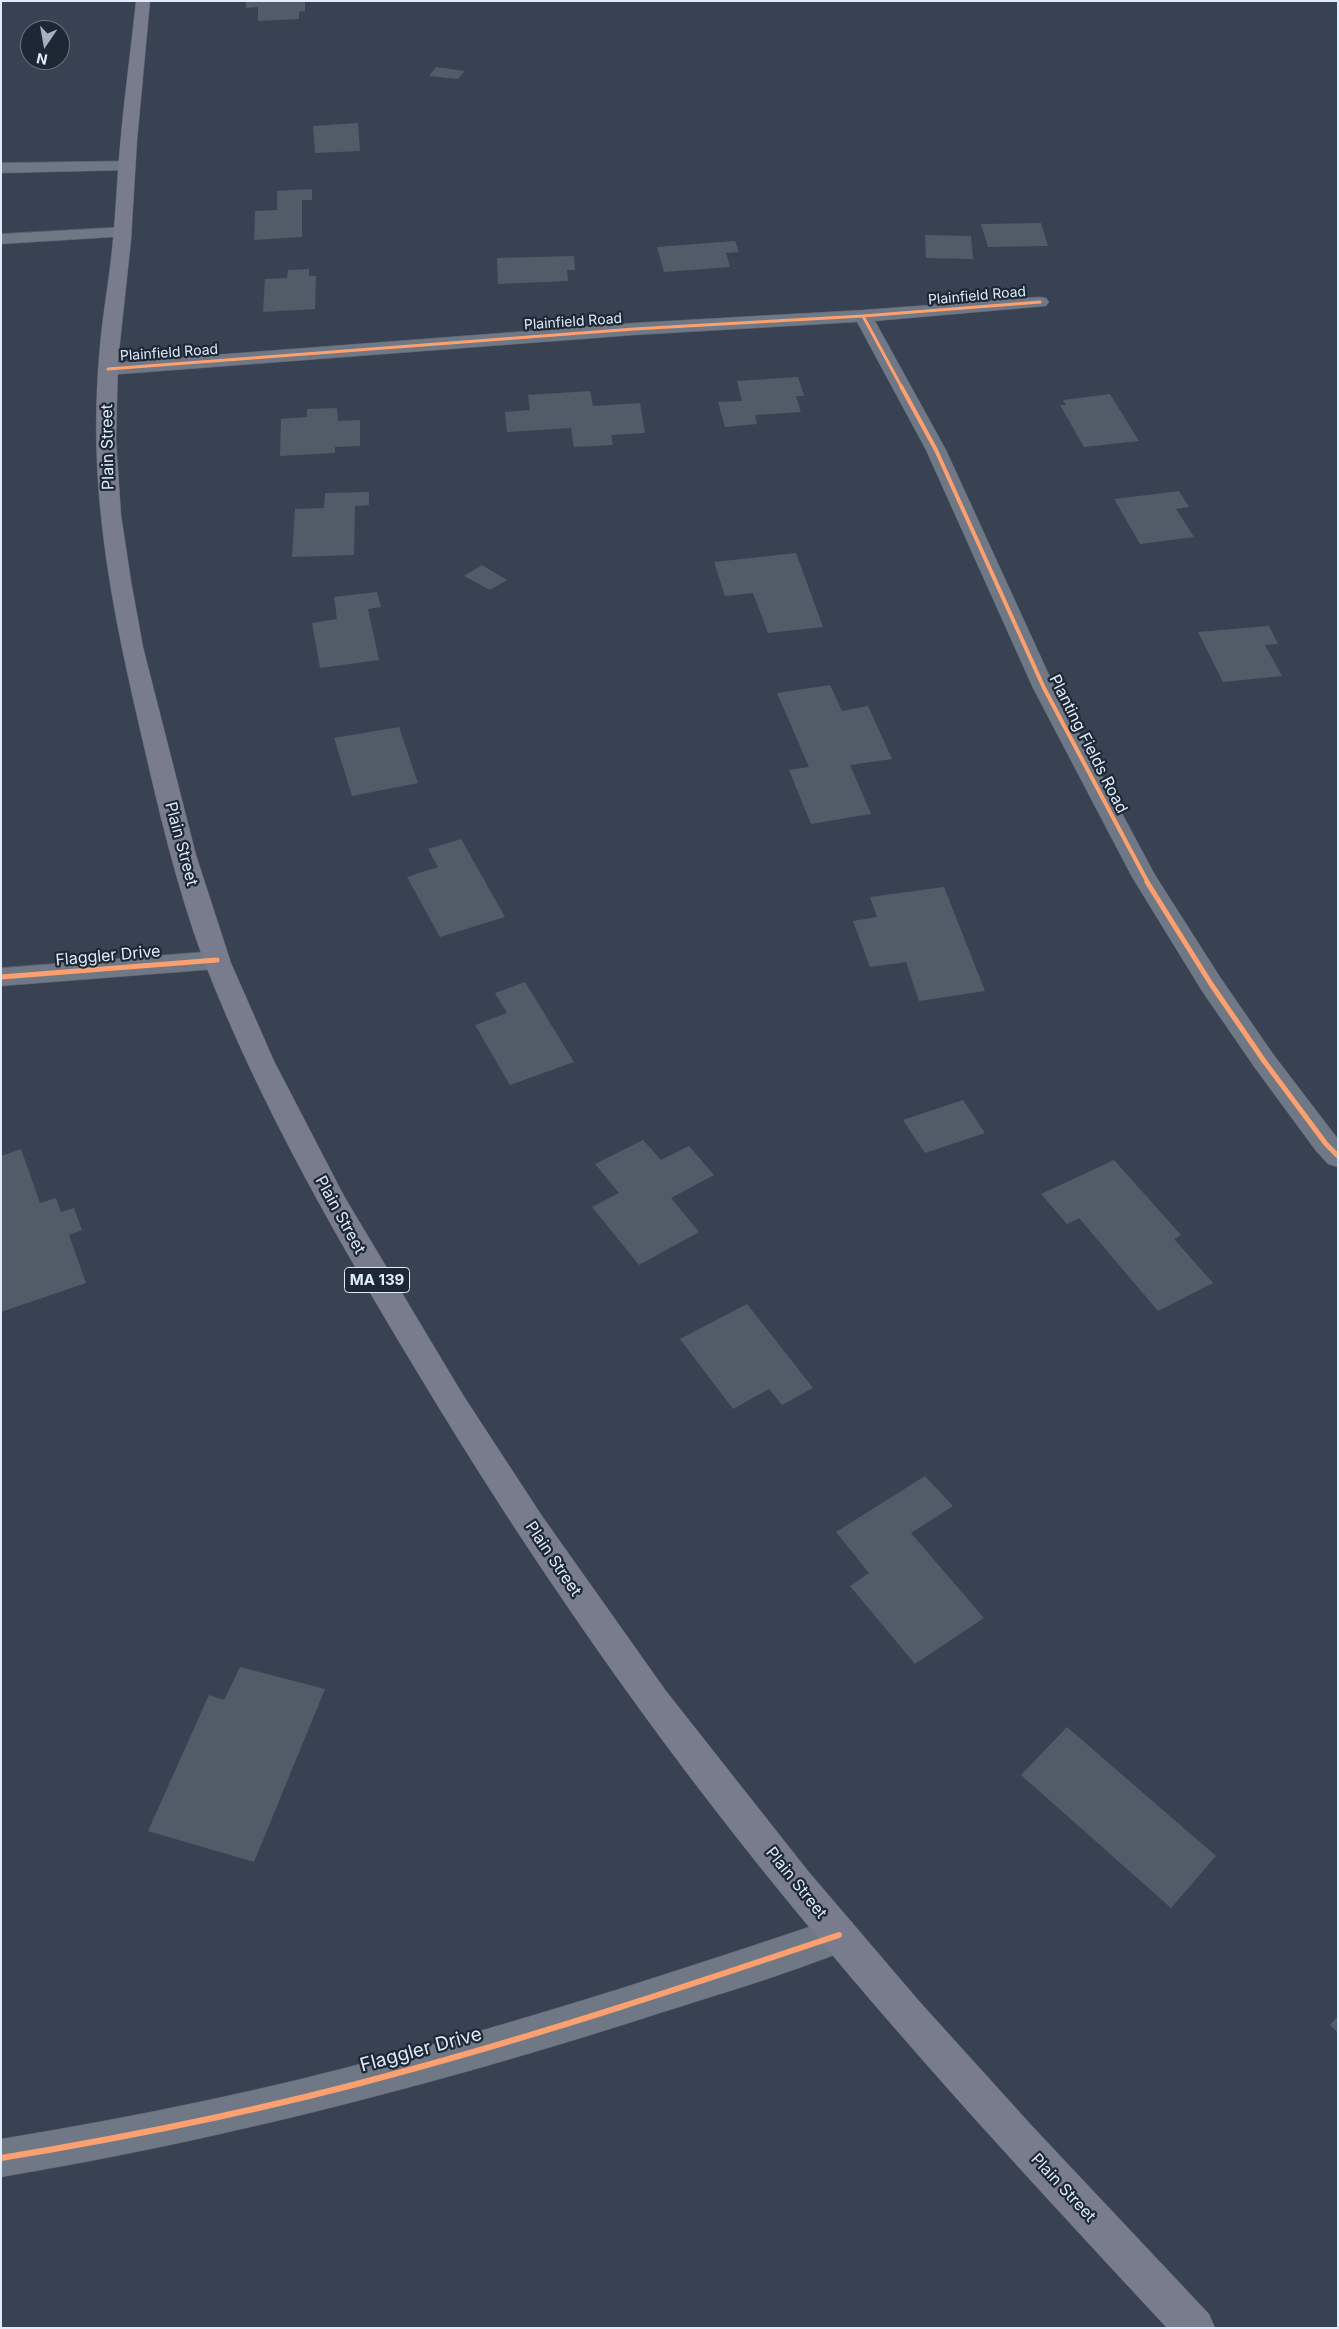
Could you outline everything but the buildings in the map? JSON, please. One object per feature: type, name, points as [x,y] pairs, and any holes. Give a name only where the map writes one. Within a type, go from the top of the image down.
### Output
[{"type":"main road","name":"Plain Street","points":[[143,1],[127,166],[123,232],[108,369],[108,483],[114,545],[125,612],[175,825],[217,960],[258,1058],[311,1162],[373,1273],[501,1482],[578,1596],[656,1703],[742,1817],[949,2064],[1195,2328]]},
{"type":"street","points":[[1,168],[127,166]]},
{"type":"street","points":[[1,239],[123,232]]},
{"type":"street","name":"Plainfield Road","points":[[108,369],[634,329],[863,316],[1040,302]]},
{"type":"street","name":"Planting Fields Road","points":[[863,316],[936,450],[1044,688],[1144,877],[1211,984],[1264,1061],[1326,1144],[1338,1156]]},
{"type":"street","name":"Flaggler Drive","points":[[1,977],[217,960]]},
{"type":"street","name":"Flaggler Drive","points":[[1,2158],[87,2144],[273,2104],[452,2058],[714,1977],[839,1935]]},
{"type":"cycle path","points":[[108,369],[634,329],[863,316],[1040,302]]},
{"type":"cycle path","points":[[863,316],[936,450],[1044,688],[1144,877],[1211,984],[1264,1061],[1326,1144],[1338,1156]]},
{"type":"cycle path","points":[[1,977],[217,960]]},
{"type":"cycle path","points":[[1,2158],[172,2127],[341,2088],[501,2044],[839,1935]]}]
